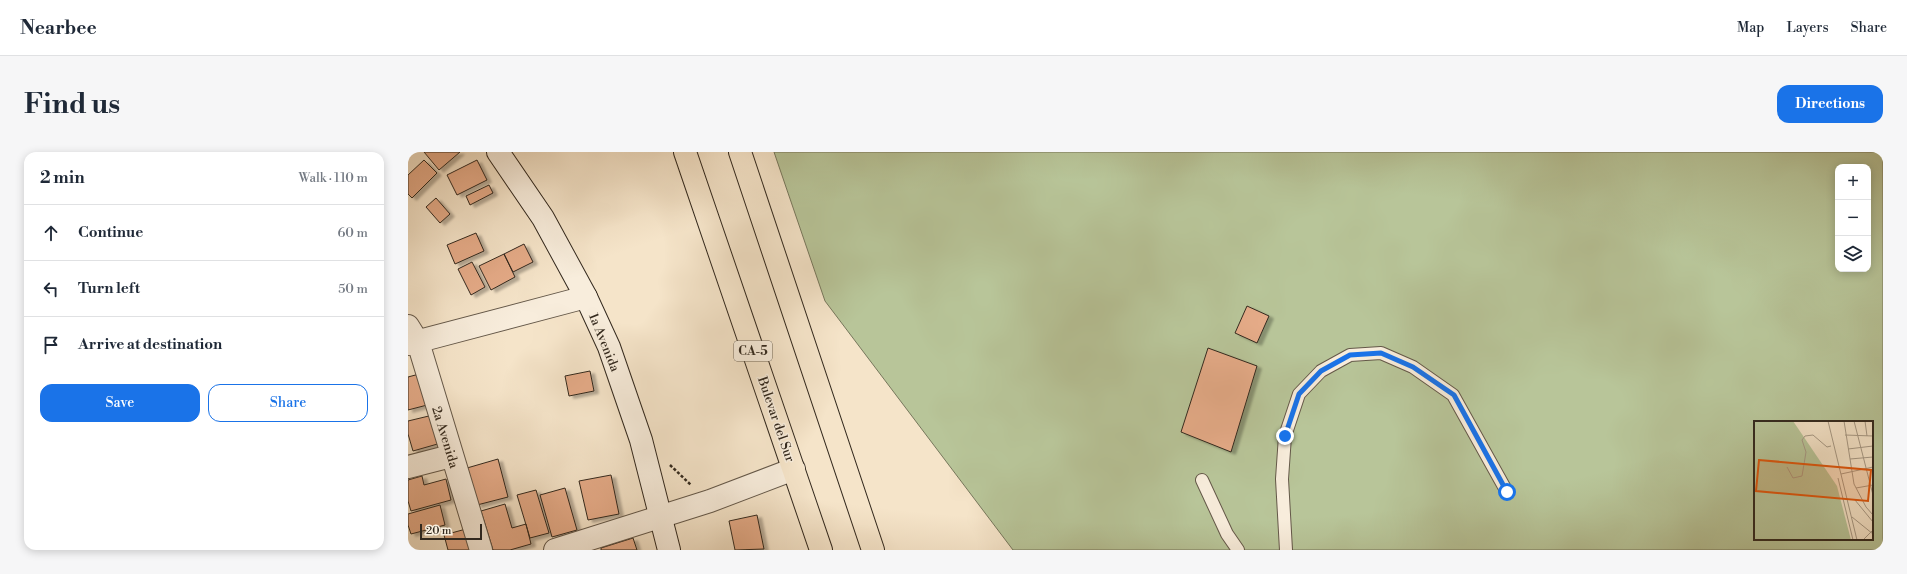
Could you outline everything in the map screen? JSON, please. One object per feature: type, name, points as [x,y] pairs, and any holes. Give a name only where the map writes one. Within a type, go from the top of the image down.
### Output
[{"type":"highway","name":"Bulevar del Sur","points":[[685,152],[821,550]]},
{"type":"highway","points":[[740,152],[873,550]]},
{"type":"street","name":"1a Avenida","points":[[498,152],[543,218],[586,297],[609,347],[642,440],[669,550]]},
{"type":"street","points":[[411,337],[586,297]]},
{"type":"street","name":"2a Avenida","points":[[411,337],[481,550]]},
{"type":"street","points":[[408,467],[451,456]]},
{"type":"street","points":[[555,550],[710,501],[794,469]]},
{"type":"lane","points":[[1286,550],[1282,479],[1285,436],[1299,394],[1321,371],[1350,355],[1381,353],[1413,367],[1454,395],[1507,492]]},
{"type":"lane","points":[[1202,480],[1227,534],[1238,550]]},
{"type":"path","points":[[642,440],[710,501]]},
{"type":"green space","points":[[774,152],[1883,152],[1883,550],[1013,550],[825,301]]},
{"type":"building","points":[[424,152],[460,152],[439,170]]},
{"type":"building","points":[[424,160],[437,173],[412,198],[408,194],[408,175]]},
{"type":"building","points":[[477,160],[487,180],[457,195],[447,175]]},
{"type":"building","points":[[489,185],[493,193],[470,205],[466,196]]},
{"type":"building","points":[[436,198],[450,214],[440,223],[426,207]]},
{"type":"building","points":[[476,233],[484,251],[455,264],[447,245]]},
{"type":"building","points":[[524,244],[533,262],[513,272],[504,254]]},
{"type":"building","points":[[504,254],[515,277],[491,290],[479,266]]},
{"type":"building","points":[[472,262],[485,287],[471,295],[458,269]]},
{"type":"building","points":[[1247,306],[1269,316],[1257,343],[1235,333]]},
{"type":"building","points":[[1208,348],[1257,366],[1231,452],[1181,432]]},
{"type":"building","points":[[590,371],[594,391],[569,396],[565,376]]},
{"type":"building","points":[[423,373],[431,404],[408,410],[408,377]]},
{"type":"building","points":[[433,415],[441,443],[413,451],[408,434],[408,421]]},
{"type":"building","points":[[498,459],[508,497],[477,505],[467,468]]},
{"type":"building","points":[[611,475],[619,514],[588,520],[579,481]]},
{"type":"building","points":[[422,476],[424,485],[446,479],[451,500],[411,511],[408,501],[408,480]]},
{"type":"building","points":[[565,488],[577,530],[552,537],[540,495]]},
{"type":"building","points":[[536,490],[549,533],[530,538],[517,495]]},
{"type":"building","points":[[505,504],[512,528],[526,524],[531,544],[510,550],[493,550],[481,511]]},
{"type":"building","points":[[440,505],[445,525],[411,534],[408,525],[408,514]]},
{"type":"building","points":[[757,515],[764,549],[735,550],[729,521]]},
{"type":"building","points":[[466,529],[471,550],[448,550],[444,535]]},
{"type":"building","points":[[633,538],[637,550],[601,550],[601,548]]},
{"type":"route","points":[[1285,436],[1299,394],[1321,371],[1350,355],[1381,353],[1413,367],[1454,395],[1507,492]]}]
